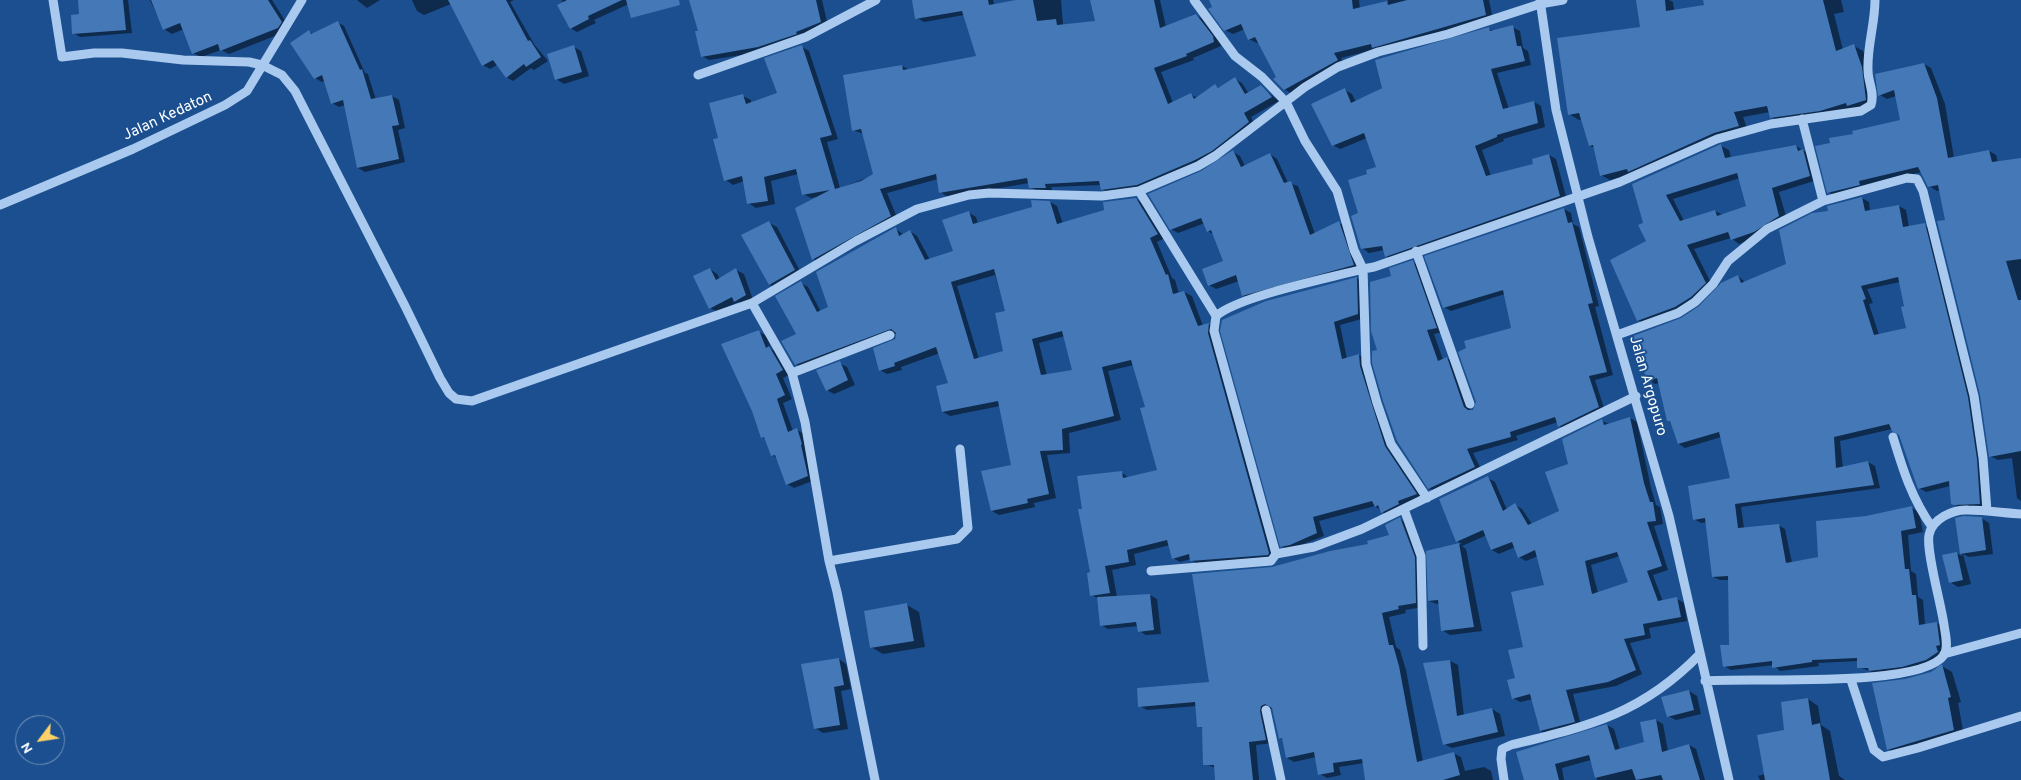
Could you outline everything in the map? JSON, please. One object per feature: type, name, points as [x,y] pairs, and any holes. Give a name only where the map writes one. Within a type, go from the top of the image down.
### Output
[{"type":"street","points":[[54,0],[62,58],[94,53],[122,53],[192,60],[250,62],[262,65],[282,75],[295,91],[440,378],[449,393],[456,399],[472,401],[752,303],[892,221],[917,209],[940,202],[989,193],[1102,196],[1139,191],[1198,166],[1251,130],[1305,87],[1338,68],[1378,52],[1448,34],[1540,2],[1563,0]]},
{"type":"street","name":"Jalan Kedaton","points":[[0,205],[124,153],[225,105],[247,92],[302,0]]},
{"type":"street","points":[[698,74],[806,37],[876,0]]},
{"type":"street","points":[[1194,0],[1235,56],[1262,77],[1286,102],[1305,141],[1337,191],[1354,250],[1363,269],[1366,364],[1372,388],[1391,444],[1427,498]]},
{"type":"street","points":[[1216,316],[1223,310],[1269,294],[1363,269],[1620,182],[1717,139],[1771,124],[1861,111],[1871,105],[1873,92],[1868,64],[1875,0]]},
{"type":"street","name":"Jalan Argopuro","points":[[1540,2],[1556,110],[1578,196],[1669,516],[1728,780]]},
{"type":"street","points":[[1802,119],[1823,201]]},
{"type":"street","points":[[1617,335],[1678,312],[1695,302],[1713,284],[1728,261],[1746,244],[1767,229],[1823,201],[1907,178],[1917,179],[1923,191],[1974,396],[1983,458],[1987,511]]},
{"type":"street","points":[[1139,191],[1216,316],[1214,330],[1276,554],[1272,561],[1151,571]]},
{"type":"street","points":[[1416,251],[1470,404]]},
{"type":"street","points":[[752,303],[792,373],[805,422],[828,561],[837,592],[875,780]]},
{"type":"street","points":[[792,373],[890,335]]},
{"type":"street","points":[[1276,554],[1314,548],[1362,529],[1636,396]]},
{"type":"street","points":[[1893,437],[1908,487],[1920,510],[1932,527]]},
{"type":"street","points":[[828,561],[957,539],[963,535],[968,528],[960,449]]},
{"type":"street","points":[[1404,509],[1421,556],[1423,646]]},
{"type":"street","points":[[1944,654],[1946,643],[1942,611],[1928,544],[1932,527],[1938,520],[1951,513],[1966,509],[2021,514]]},
{"type":"street","points":[[1705,681],[1734,678],[1851,680],[1909,671],[1932,663],[1944,654],[2021,633]]},
{"type":"street","points":[[1504,780],[1500,759],[1502,749],[1511,744],[1609,718],[1638,704],[1685,669],[1700,654]]},
{"type":"street","points":[[1851,680],[1874,750],[1883,756],[1918,748],[2021,716]]},
{"type":"street","points":[[1266,710],[1281,780]]},
{"type":"building","points":[[78,0],[123,0],[126,30],[72,34],[71,15],[79,14]]},
{"type":"building","points":[[151,0],[268,0],[282,22],[278,28],[220,51],[218,44],[192,54],[180,23],[163,30]]},
{"type":"building","points":[[448,0],[506,0],[528,41],[530,40],[541,57],[526,67],[524,64],[506,78],[493,60],[482,66]]},
{"type":"building","points":[[567,0],[622,0],[588,16],[589,19],[570,29],[557,5]]},
{"type":"building","points":[[626,0],[679,0],[680,5],[631,18]]},
{"type":"building","points":[[689,0],[816,0],[821,22],[796,32],[797,34],[758,47],[701,57],[695,31],[698,31]]},
{"type":"building","points":[[912,0],[988,0],[989,5],[1016,0],[1033,0],[1037,21],[1056,19],[1057,25],[1095,21],[1090,0],[1154,0],[1160,28],[1196,14],[1213,36],[1214,42],[1186,54],[1187,56],[1154,68],[1168,104],[1191,93],[1194,99],[1215,84],[1218,88],[1235,77],[1245,94],[1261,85],[1272,97],[1244,113],[1249,122],[1212,151],[1137,185],[1101,190],[1099,181],[1045,184],[1046,188],[1029,188],[1027,178],[939,193],[936,174],[880,189],[891,216],[812,260],[795,208],[830,190],[802,195],[796,169],[764,177],[768,201],[747,204],[742,176],[724,181],[713,139],[718,138],[709,103],[743,94],[746,104],[777,93],[764,58],[802,45],[832,135],[820,138],[835,189],[861,181],[873,174],[861,129],[852,131],[843,75],[902,65],[903,70],[976,56],[962,11],[915,19]]},
{"type":"building","points":[[1209,0],[1352,0],[1353,9],[1387,1],[1388,5],[1407,0],[1483,0],[1486,15],[1372,48],[1371,44],[1334,53],[1338,60],[1284,90],[1273,79],[1276,77],[1255,37],[1248,40],[1241,24],[1224,31],[1208,9],[1212,7]]},
{"type":"building","points":[[1636,0],[1665,0],[1666,11],[1704,5],[1703,0],[1823,0],[1836,51],[1854,44],[1862,67],[1866,100],[1847,106],[1846,103],[1820,111],[1770,118],[1767,106],[1734,112],[1739,126],[1714,133],[1628,172],[1627,169],[1600,176],[1593,145],[1589,146],[1579,113],[1568,115],[1557,38],[1640,27]]},
{"type":"building","points":[[338,21],[360,70],[362,69],[371,99],[392,95],[399,125],[392,126],[399,159],[357,168],[343,100],[331,104],[322,75],[314,79],[290,43],[309,30],[311,34]]},
{"type":"building","points":[[1513,25],[1517,46],[1521,46],[1525,61],[1491,69],[1503,109],[1534,101],[1538,123],[1497,135],[1497,137],[1475,146],[1486,176],[1533,164],[1532,159],[1549,154],[1560,196],[1385,257],[1382,246],[1361,249],[1351,216],[1358,213],[1348,180],[1367,174],[1366,170],[1376,167],[1364,133],[1332,146],[1311,104],[1345,88],[1351,103],[1382,88],[1375,60],[1489,27],[1490,31]]},
{"type":"building","points":[[574,45],[582,72],[555,80],[547,54]]},
{"type":"building","points":[[1924,63],[1937,98],[1948,158],[1989,150],[1992,162],[2021,158],[2021,259],[2006,261],[2018,300],[2021,300],[2021,451],[1989,457],[1980,395],[1937,221],[1945,220],[1938,185],[1928,187],[1918,167],[1859,181],[1860,185],[1827,193],[1815,146],[1830,143],[1829,138],[1853,134],[1852,131],[1900,120],[1894,90],[1878,96],[1875,74]]},
{"type":"building","points":[[1721,144],[1725,158],[1796,145],[1798,151],[1803,149],[1810,176],[1772,188],[1779,216],[1754,232],[1731,240],[1728,232],[1687,245],[1706,283],[1691,297],[1675,307],[1637,321],[1610,260],[1646,241],[1638,225],[1643,223],[1632,184]],"holes":[[[1737,173],[1746,206],[1717,216],[1715,210],[1680,221],[1666,195]]]},
{"type":"building","points":[[1233,150],[1241,167],[1270,153],[1284,183],[1291,181],[1310,235],[1339,221],[1354,265],[1242,296],[1236,275],[1208,286],[1202,269],[1223,261],[1211,230],[1207,232],[1201,218],[1170,230],[1148,194],[1201,171]]},
{"type":"building","points":[[1862,197],[1865,211],[1899,205],[1903,227],[1925,223],[1968,397],[1977,459],[1980,504],[1951,504],[1949,481],[1918,489],[1899,435],[1892,431],[1889,424],[1834,437],[1836,468],[1868,461],[1874,485],[1735,504],[1738,528],[1779,524],[1786,563],[1818,557],[1816,521],[1866,516],[1912,506],[1916,528],[1901,531],[1905,569],[1909,569],[1912,595],[1916,595],[1919,625],[1937,622],[1940,645],[1936,646],[1938,652],[1926,660],[1902,667],[1869,671],[1868,668],[1857,668],[1857,658],[1812,660],[1812,662],[1772,668],[1772,661],[1723,667],[1720,645],[1729,645],[1728,576],[1712,577],[1705,518],[1693,520],[1688,486],[1730,478],[1719,432],[1678,444],[1670,421],[1667,421],[1657,378],[1647,381],[1633,336],[1681,318],[1699,306],[1721,283],[1738,275],[1741,283],[1786,264],[1779,230],[1812,213],[1828,211],[1827,206]],"holes":[[[1898,277],[1904,306],[1901,307],[1906,328],[1874,335],[1863,300],[1866,299],[1861,286]]]},
{"type":"building","points":[[1136,198],[1158,234],[1150,238],[1166,275],[1168,274],[1173,294],[1184,291],[1198,326],[1209,323],[1208,333],[1269,553],[1268,555],[1190,561],[1189,554],[1172,559],[1167,540],[1127,550],[1129,562],[1105,566],[1110,593],[1090,596],[1087,573],[1090,572],[1078,509],[1082,509],[1077,476],[1122,471],[1123,478],[1157,470],[1140,408],[1145,407],[1131,360],[1102,367],[1114,416],[1062,429],[1063,450],[1040,451],[1049,494],[1027,499],[1028,503],[991,511],[981,471],[1011,465],[998,401],[942,412],[936,386],[948,383],[936,347],[894,363],[895,366],[879,371],[873,348],[895,339],[896,333],[891,329],[795,365],[781,341],[796,334],[775,296],[801,281],[817,312],[828,307],[816,272],[896,227],[899,236],[910,230],[925,260],[953,251],[942,220],[969,211],[973,224],[1032,207],[1031,200],[1050,201],[1057,224],[1104,210],[1103,202]],"holes":[[[994,269],[1005,311],[995,313],[1003,351],[974,359],[951,282]],[[1062,331],[1072,370],[1041,375],[1032,339]]]},
{"type":"building","points":[[1564,208],[1568,223],[1572,222],[1593,303],[1588,304],[1607,372],[1589,376],[1599,407],[1558,427],[1555,417],[1510,432],[1511,437],[1467,449],[1475,467],[1428,489],[1397,441],[1372,363],[1372,351],[1377,350],[1371,331],[1370,282],[1391,276],[1389,268],[1413,260],[1437,328],[1427,330],[1438,361],[1447,357],[1464,407],[1468,410],[1473,410],[1476,402],[1458,352],[1466,348],[1464,341],[1511,328],[1503,290],[1443,308],[1424,256]]},
{"type":"building","points":[[769,221],[795,270],[769,285],[741,235]]},
{"type":"building","points":[[710,268],[716,280],[736,268],[746,295],[734,302],[732,297],[709,309],[693,276]]},
{"type":"building","points":[[1357,277],[1358,314],[1334,322],[1342,359],[1359,354],[1360,366],[1385,446],[1417,494],[1398,501],[1399,504],[1381,513],[1378,505],[1375,507],[1372,501],[1313,517],[1317,533],[1290,545],[1280,547],[1220,331],[1222,320],[1266,301]]},
{"type":"building","points":[[759,330],[766,348],[769,346],[783,370],[776,374],[785,395],[777,399],[788,432],[797,428],[808,476],[786,485],[775,455],[771,456],[764,437],[761,438],[752,411],[721,344]]},
{"type":"building","points":[[840,361],[848,380],[826,391],[816,370]]},
{"type":"building","points":[[1630,417],[1644,483],[1650,502],[1653,502],[1656,521],[1647,522],[1662,566],[1647,571],[1658,601],[1677,597],[1681,617],[1643,624],[1645,635],[1624,639],[1636,670],[1608,682],[1566,690],[1575,722],[1540,731],[1530,694],[1512,699],[1507,680],[1515,678],[1508,650],[1523,647],[1511,592],[1544,585],[1535,550],[1518,558],[1512,542],[1491,550],[1483,530],[1456,542],[1439,499],[1488,476],[1503,511],[1515,503],[1528,525],[1559,511],[1545,472],[1568,464],[1562,439],[1602,419],[1604,425]],"holes":[[[1617,552],[1628,582],[1592,594],[1585,561]]]},
{"type":"building","points":[[1963,516],[1982,517],[1986,550],[1960,554],[1955,518]]},
{"type":"building","points":[[1400,517],[1415,557],[1416,603],[1398,606],[1399,609],[1382,613],[1389,645],[1393,645],[1399,666],[1417,762],[1454,752],[1460,775],[1443,780],[1365,780],[1362,759],[1333,763],[1334,772],[1318,775],[1314,752],[1286,758],[1282,738],[1279,739],[1272,708],[1265,704],[1261,706],[1260,711],[1266,740],[1249,742],[1253,780],[1215,780],[1214,765],[1203,765],[1202,727],[1197,727],[1195,702],[1138,707],[1137,688],[1209,682],[1192,574],[1272,567],[1330,551],[1368,544],[1367,541],[1389,535],[1385,525]]},
{"type":"building","points":[[1459,543],[1474,627],[1441,631],[1438,600],[1428,601],[1426,551]]},
{"type":"building","points":[[1957,552],[1963,580],[1949,583],[1942,555]]},
{"type":"building","points":[[1150,594],[1154,630],[1138,632],[1136,622],[1100,626],[1097,597]]},
{"type":"building","points":[[907,603],[914,641],[870,648],[864,611]]},
{"type":"building","points":[[839,658],[844,685],[834,687],[840,725],[814,729],[801,664]]},
{"type":"building","points":[[1450,660],[1457,716],[1492,708],[1498,732],[1443,745],[1423,663]]},
{"type":"building","points":[[1942,664],[1951,697],[1948,698],[1954,730],[1887,750],[1872,683],[1905,679],[1931,672]]},
{"type":"building","points":[[1689,690],[1694,710],[1667,717],[1661,697]]},
{"type":"building","points":[[1808,698],[1812,725],[1820,723],[1830,780],[1765,780],[1757,735],[1784,730],[1781,702]]},
{"type":"building","points":[[1656,719],[1662,752],[1689,744],[1700,780],[1663,780],[1661,775],[1636,780],[1632,769],[1595,778],[1589,755],[1555,764],[1559,780],[1524,780],[1516,752],[1607,724],[1615,750],[1644,742],[1640,722]]}]
